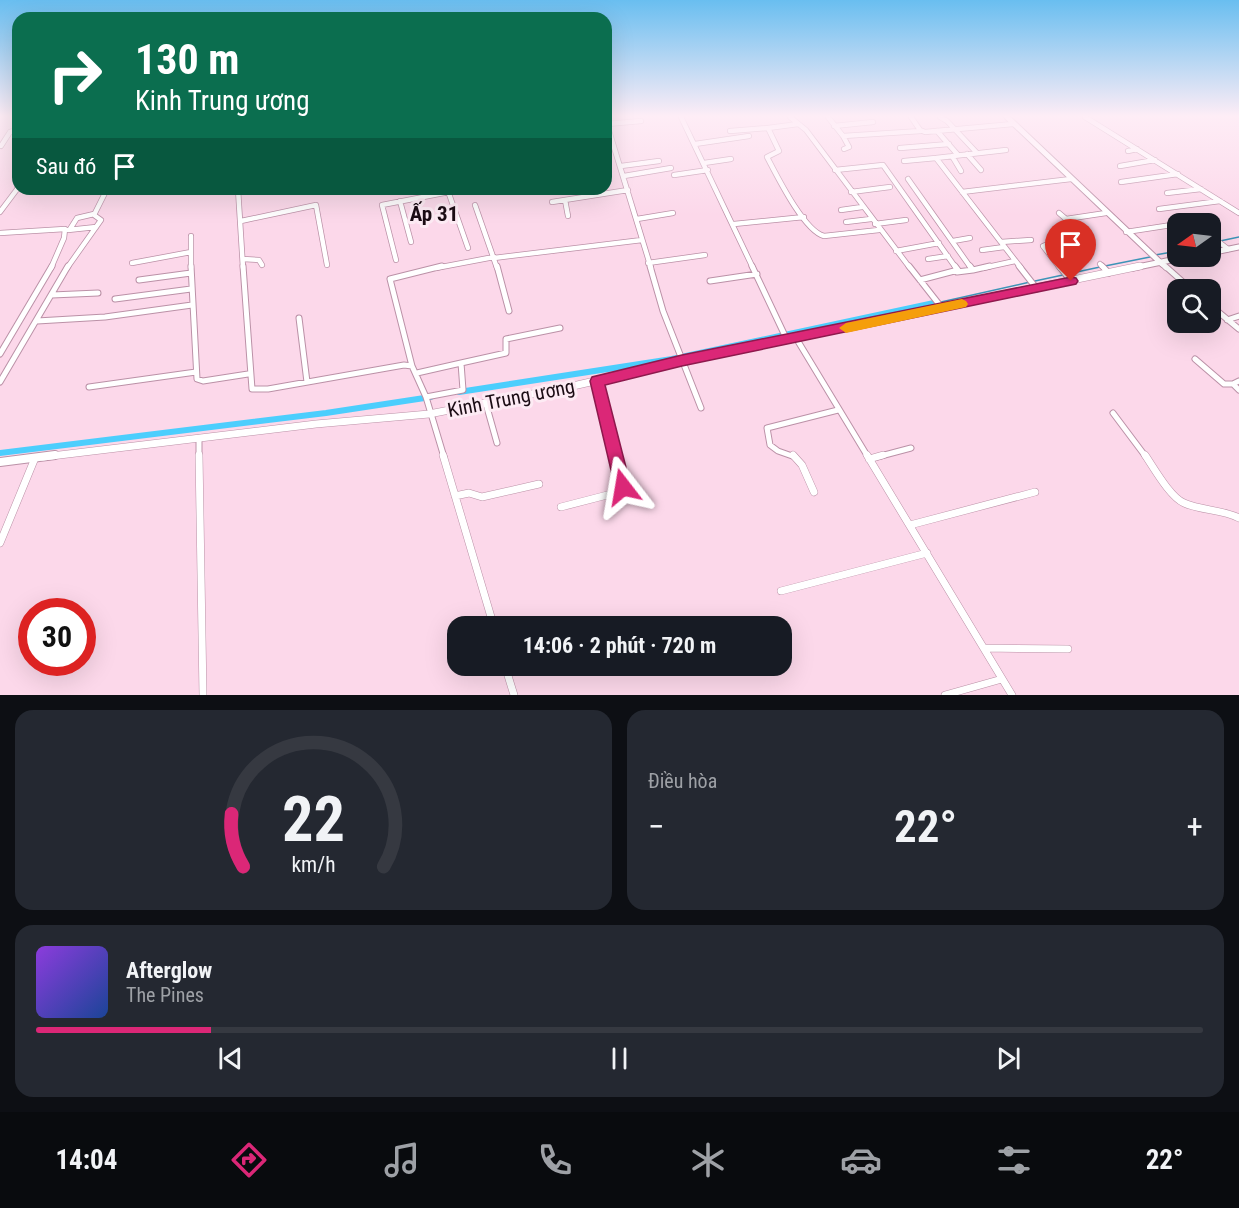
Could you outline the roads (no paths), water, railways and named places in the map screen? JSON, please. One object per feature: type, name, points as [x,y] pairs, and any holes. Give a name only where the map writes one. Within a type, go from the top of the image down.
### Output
[{"type":"street","points":[[615,149],[663,311],[701,408]]},
{"type":"street","points":[[698,149],[787,337]]},
{"type":"street","points":[[778,149],[779,152],[766,157],[804,217],[819,236],[879,230]]},
{"type":"street","points":[[820,149],[879,230],[940,304]]},
{"type":"street","points":[[953,149],[958,155]]},
{"type":"street","points":[[974,149],[977,153]]},
{"type":"street","points":[[1040,149],[1126,232],[1179,279]]},
{"type":"street","points":[[1128,151],[1135,149]]},
{"type":"street","points":[[1138,149],[1239,213]]},
{"type":"street","points":[[904,161],[1006,150]]},
{"type":"street","points":[[967,154],[981,170]]},
{"type":"street","points":[[952,156],[961,171]]},
{"type":"street","points":[[936,158],[1036,287]]},
{"type":"street","points":[[704,163],[731,159]]},
{"type":"street","points":[[1120,166],[1155,160]]},
{"type":"street","points":[[621,166],[659,161]]},
{"type":"street","points":[[835,170],[883,165],[957,272]]},
{"type":"street","points":[[624,176],[671,168]]},
{"type":"street","points":[[674,175],[708,170]]},
{"type":"street","points":[[1121,182],[1178,174]]},
{"type":"street","points":[[908,179],[973,270]]},
{"type":"street","points":[[962,192],[1071,179]]},
{"type":"street","points":[[851,192],[890,187]]},
{"type":"street","points":[[1167,193],[1201,189]]},
{"type":"street","points":[[612,193],[628,190]]},
{"type":"street","points":[[0,213],[14,195]]},
{"type":"street","points":[[0,354],[54,263],[68,230],[77,218],[94,214],[104,195]]},
{"type":"street","points":[[239,195],[248,374],[252,389],[268,389],[404,365],[412,366]]},
{"type":"street","points":[[396,260],[382,205],[426,195]]},
{"type":"street","points":[[450,195],[468,248]]},
{"type":"street","points":[[552,202],[596,195]]},
{"type":"street","points":[[565,200],[568,216]]},
{"type":"street","points":[[400,201],[411,242]]},
{"type":"street","points":[[1159,209],[1220,201]]},
{"type":"street","points":[[241,221],[315,205],[327,265]]},
{"type":"street","points":[[475,205],[494,258],[509,311]]},
{"type":"street","points":[[841,210],[862,207]]},
{"type":"street","points":[[637,219],[673,213]]},
{"type":"street","points":[[1059,213],[1066,219],[1106,213]]},
{"type":"street","points":[[0,382],[69,264],[100,220],[94,214]]},
{"type":"street","points":[[734,224],[804,217]]},
{"type":"street","points":[[846,222],[906,220]]},
{"type":"street","points":[[1126,232],[1167,226]]},
{"type":"street","points":[[0,233],[96,227]]},
{"type":"street","points":[[191,236],[191,289],[197,379],[203,381],[248,374]]},
{"type":"street","points":[[952,240],[970,238]]},
{"type":"street","points":[[491,616],[426,397],[412,366],[390,279],[460,262],[642,240]]},
{"type":"street","points":[[982,250],[1030,240]]},
{"type":"street","points":[[896,251],[939,243]]},
{"type":"street","points":[[1048,244],[1043,246],[1070,279]]},
{"type":"street","points":[[1222,244],[1228,249]]},
{"type":"street","points":[[1221,250],[1239,247]]},
{"type":"street","points":[[132,263],[191,252]]},
{"type":"street","points":[[648,263],[705,255]]},
{"type":"street","points":[[928,259],[948,256]]},
{"type":"street","points":[[243,259],[259,260],[262,265]]},
{"type":"street","points":[[920,280],[1016,261]]},
{"type":"street","name":"Kinh Trung ương","points":[[0,462],[486,404],[597,381],[680,357],[787,337],[796,338],[940,304],[1070,279],[1110,274],[1167,261]]},
{"type":"street","points":[[1100,264],[1110,274]]},
{"type":"street","points":[[139,280],[191,273]]},
{"type":"street","points":[[711,281],[757,274]]},
{"type":"street","points":[[115,299],[191,289]]},
{"type":"street","points":[[51,295],[98,293]]},
{"type":"street","points":[[37,321],[105,317],[192,305]]},
{"type":"street","points":[[1221,315],[1239,329]]},
{"type":"street","points":[[1227,320],[1239,316]]},
{"type":"street","points":[[299,318],[307,382]]},
{"type":"street","points":[[417,373],[506,354],[506,339],[560,328]]},
{"type":"street","points":[[796,338],[1012,695]]},
{"type":"street","points":[[1196,359],[1224,384],[1236,382],[1239,390]]},
{"type":"street","points":[[426,397],[463,390],[461,363]]},
{"type":"street","points":[[89,387],[196,372]]},
{"type":"street","points":[[561,507],[615,493],[623,487],[597,381]]},
{"type":"street","points":[[486,404],[497,443]]},
{"type":"street","points":[[814,492],[807,474],[795,456],[786,451],[778,451],[770,445],[767,428],[838,410]]},
{"type":"street","points":[[1113,413],[1178,499],[1183,503],[1223,510],[1239,518]]},
{"type":"street","points":[[199,438],[204,695]]},
{"type":"street","points":[[868,459],[911,448]]},
{"type":"street","points":[[0,543],[35,458]]},
{"type":"street","points":[[455,496],[469,493],[482,497],[539,484]]},
{"type":"street","points":[[910,525],[1035,492]]},
{"type":"street","points":[[781,591],[927,553]]},
{"type":"street","points":[[984,648],[1068,649]]},
{"type":"street","points":[[507,676],[511,694]]},
{"type":"street","points":[[945,695],[1002,679]]},
{"type":"waterway","points":[[1221,241],[1239,237]]},
{"type":"waterway","points":[[1155,255],[1167,253]]},
{"type":"waterway","points":[[1105,266],[1150,257]]},
{"type":"waterway","points":[[1035,281],[1100,267]]},
{"type":"waterway","points":[[941,302],[1030,282]]},
{"type":"waterway","points":[[459,392],[672,359],[934,303]]},
{"type":"waterway","points":[[0,453],[326,413],[431,397]]},
{"type":"district","name":"Ấp 31","points":[[434,214]]}]
